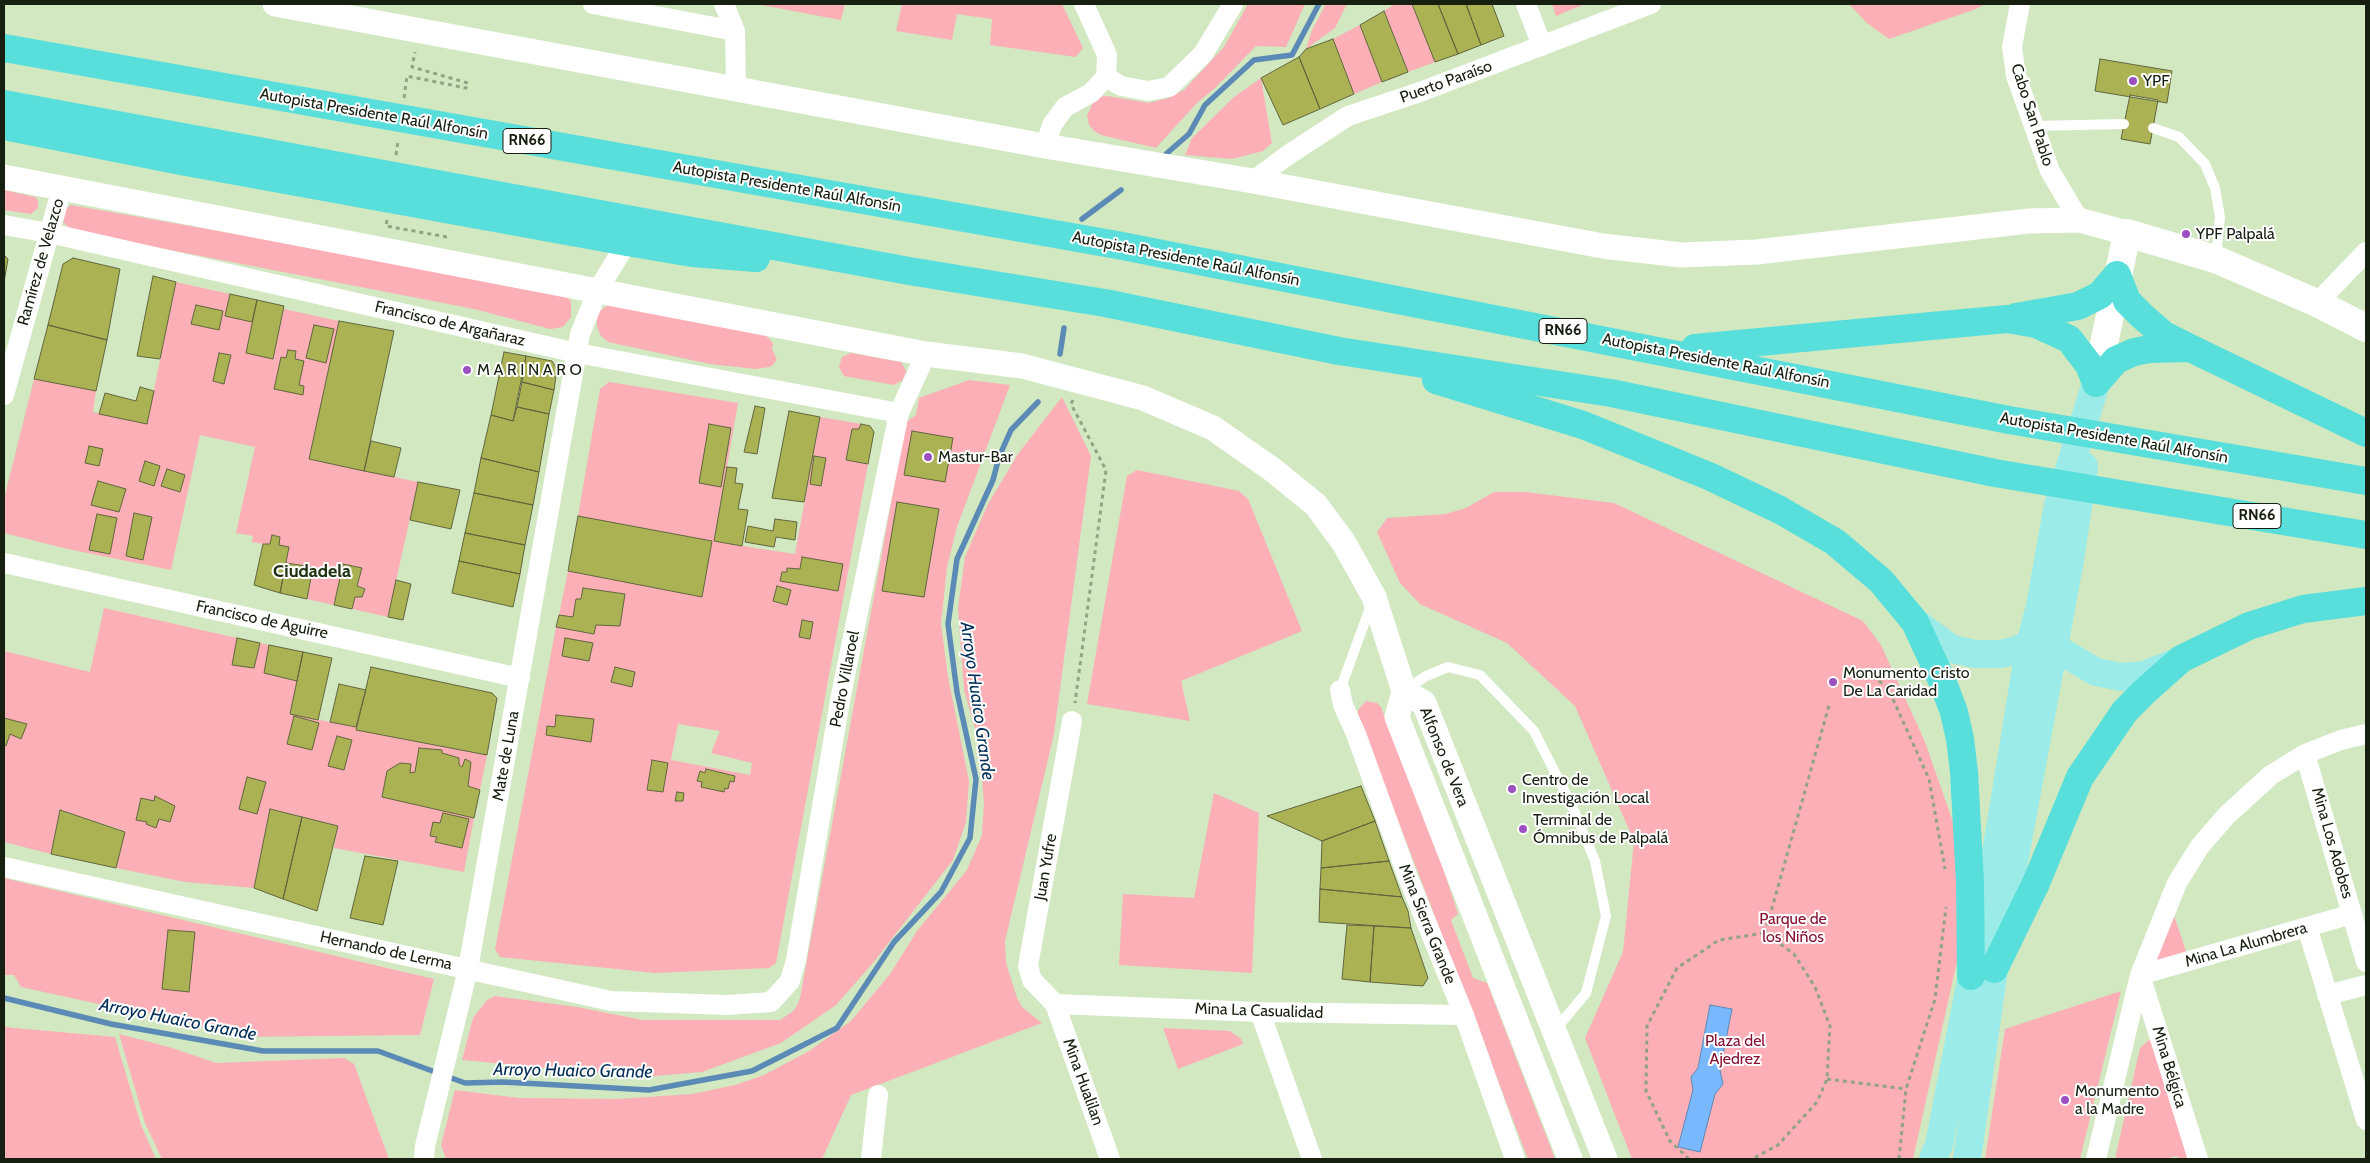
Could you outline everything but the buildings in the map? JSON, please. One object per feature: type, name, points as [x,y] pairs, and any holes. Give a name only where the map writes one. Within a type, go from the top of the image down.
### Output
[{"type":"highway","name":"Autopista Presidente Raúl Alfonsín","points":[[4,48],[1117,245],[1666,351],[2009,420],[2366,481]]},
{"type":"highway","name":"RN66","points":[[4,104],[909,271],[1105,303],[1339,351],[1611,393],[1995,473],[2148,497],[2366,535]]},
{"type":"highway","points":[[4,126],[181,162],[692,253],[909,271]]},
{"type":"highway","points":[[1666,351],[2006,319],[2078,306],[2100,295],[2117,275],[2128,301],[2164,335],[2366,433]]},
{"type":"highway","points":[[2006,319],[2036,324],[2068,339],[2089,365],[2096,383],[2116,360],[2134,352],[2150,349],[2190,348]]},
{"type":"highway","points":[[1339,351],[1584,424],[1711,477],[1780,510],[1835,542],[1881,581],[1915,622],[1951,705],[1960,739],[1964,772],[1970,882],[1983,972]]},
{"type":"highway","points":[[1983,972],[2036,883],[2080,776],[2125,711],[2181,660],[2250,626],[2303,609],[2366,601]]},
{"type":"main road","points":[[1967,1159],[1983,972],[1998,841],[2046,627],[2070,560],[2096,383],[2127,232],[2215,260],[2317,303],[2366,328]]},
{"type":"main road","points":[[1915,622],[1952,649],[1975,654],[2000,654],[2046,627]]},
{"type":"main road","points":[[2046,627],[2096,672],[2121,676],[2144,675],[2181,660]]},
{"type":"main road","points":[[1933,1159],[1939,1145],[1983,972]]},
{"type":"street","points":[[276,4],[1110,158],[1253,181],[1603,246],[1681,255],[1756,252],[2029,221],[2079,220],[2127,232]]},
{"type":"street","points":[[593,4],[735,31]]},
{"type":"street","points":[[724,4],[735,31],[736,88]]},
{"type":"street","points":[[1045,146],[1052,126],[1065,107],[1091,92],[1106,77],[1107,55],[1084,4]]},
{"type":"street","points":[[1106,77],[1121,86],[1148,91],[1169,87],[1203,54],[1233,4]]},
{"type":"street","points":[[1526,4],[1542,46]]},
{"type":"street","name":"Puerto Paraíso","points":[[1253,181],[1288,155],[1348,116],[1420,92],[1651,4]]},
{"type":"street","name":"Cabo San Pablo","points":[[2020,4],[2012,47],[2016,76],[2050,172],[2079,220]]},
{"type":"street","points":[[4,177],[926,354],[1022,366],[1143,398],[1212,428],[1274,470],[1316,505],[1344,543],[1374,597],[1404,691]]},
{"type":"street","name":"Ramírez de Velazco","points":[[4,395],[62,188]]},
{"type":"street","name":"Francisco de Argañaraz","points":[[4,225],[576,353],[899,413]]},
{"type":"street","name":"Mate de Luna","points":[[424,1154],[468,969],[580,334],[598,290],[627,242]]},
{"type":"street","points":[[2317,303],[2366,252]]},
{"type":"street","name":"Pedro Villaroel","points":[[771,1002],[790,981],[796,960],[841,695],[899,413],[926,354]]},
{"type":"street","name":"Francisco de Aguirre","points":[[4,563],[520,678]]},
{"type":"street","name":"Mina Sierra Grande","points":[[1340,690],[1343,704],[1356,734],[1407,875],[1464,1015],[1515,1159]]},
{"type":"street","name":"Alfonso de Vera","points":[[1570,1159],[1397,717],[1404,691],[1424,703],[1605,1159]]},
{"type":"street","name":"Juan Yufre","points":[[1055,1004],[1032,980],[1028,966],[1072,721]]},
{"type":"street","points":[[2096,1159],[2140,975],[2177,883],[2200,846],[2227,815],[2271,775],[2305,754],[2341,740],[2366,734]]},
{"type":"street","name":"Mina Los Adobes","points":[[2305,754],[2366,962]]},
{"type":"street","name":"Hernando de Lerma","points":[[4,867],[611,1001],[728,1005],[771,1002]]},
{"type":"street","name":"Mina La Alumbrera","points":[[2140,975],[2352,914]]},
{"type":"street","points":[[2306,927],[2366,1120]]},
{"type":"street","name":"Mina Bélgica","points":[[2140,975],[2198,1159]]},
{"type":"street","points":[[2327,996],[2366,985]]},
{"type":"street","name":"Mina La Casualidad","points":[[1055,1004],[1260,1012],[1464,1015]]},
{"type":"street","name":"Mina Hualilan","points":[[1055,1004],[1110,1159]]},
{"type":"street","points":[[1260,1012],[1312,1159]]},
{"type":"street","points":[[871,1159],[878,1095]]},
{"type":"lane","points":[[2034,126],[2124,124]]},
{"type":"lane","points":[[2153,128],[2179,137],[2205,164],[2216,188],[2220,217],[2215,260]]},
{"type":"lane","points":[[1340,690],[1374,597]]},
{"type":"lane","points":[[1404,691],[1426,676],[1448,667],[1480,675],[1534,731],[1573,808],[1596,861],[1606,916],[1586,993],[1553,1032]]},
{"type":"path","points":[[407,76],[466,88],[468,83],[412,67]]},
{"type":"path","points":[[1072,721],[1106,470],[1071,404],[1079,380]]},
{"type":"path","points":[[1865,673],[1887,686],[1929,779],[1946,877]]},
{"type":"path","points":[[1765,932],[1830,702]]},
{"type":"path","points":[[1899,1159],[1906,1089],[1935,999],[1946,905]]},
{"type":"path","points":[[1689,1159],[1670,1141],[1646,1091],[1647,1026],[1677,968],[1719,940],[1765,932],[1794,954],[1815,987],[1830,1026],[1827,1079],[1817,1102],[1778,1145],[1752,1159]]},
{"type":"path","points":[[1827,1079],[1906,1089]]},
{"type":"green space","points":[[756,4],[845,4],[841,20]]},
{"type":"green space","points":[[902,4],[1062,4],[1083,48],[1076,57],[990,45],[992,19],[957,14],[952,40],[896,31]]},
{"type":"green space","points":[[1248,4],[1305,4],[1286,47],[1256,46],[1216,87],[1196,104],[1156,148],[1101,135],[1089,125],[1087,116],[1093,102],[1099,97],[1107,96],[1149,103],[1168,98],[1184,90],[1224,47]]},
{"type":"green space","points":[[1326,4],[1347,4],[1335,28],[1306,49],[1312,30]]},
{"type":"green space","points":[[1395,4],[1412,4],[1435,62],[1408,72],[1384,11]]},
{"type":"green space","points":[[1552,4],[1585,4],[1556,16]]},
{"type":"green space","points":[[1849,4],[1985,4],[1976,9],[1889,39],[1867,23]]},
{"type":"green space","points":[[1360,25],[1382,82],[1354,94],[1333,39]]},
{"type":"green space","points":[[1261,78],[1272,143],[1263,151],[1232,159],[1185,155],[1192,138],[1234,97]]},
{"type":"green space","points":[[4,190],[35,197],[38,200],[38,208],[31,214],[4,210]]},
{"type":"green space","points":[[71,205],[559,291],[571,301],[571,317],[563,327],[550,329],[474,309],[72,231],[63,222],[67,208]]},
{"type":"green space","points":[[176,282],[230,294],[225,316],[252,322],[246,352],[273,359],[284,309],[339,321],[309,459],[418,482],[388,617],[352,609],[355,597],[362,597],[357,586],[362,568],[343,564],[334,605],[307,599],[313,567],[286,563],[289,548],[279,545],[280,537],[272,535],[270,544],[263,544],[252,542],[253,536],[236,533],[255,447],[200,435],[171,570],[63,548],[4,533],[4,499],[34,379],[96,391],[93,412],[147,424]]},
{"type":"green space","points":[[612,302],[763,332],[773,343],[772,349],[777,360],[770,367],[755,369],[710,364],[608,342],[601,336],[597,327],[597,318],[600,311]]},
{"type":"green space","points":[[851,353],[901,362],[906,371],[903,380],[894,385],[844,376],[839,367],[842,357]]},
{"type":"green space","points":[[969,380],[1010,385],[957,527],[947,567],[941,624],[948,677],[969,781],[966,822],[953,860],[873,963],[836,1005],[781,1043],[702,1072],[644,1077],[462,1060],[473,1018],[487,1000],[495,996],[577,1007],[643,1020],[780,1020],[797,1006],[906,422],[916,415],[919,398]]},
{"type":"green space","points":[[609,382],[738,403],[714,541],[795,554],[820,417],[861,424],[859,429],[852,429],[846,460],[868,464],[776,963],[769,968],[655,973],[500,957],[495,949],[556,627],[593,634],[596,625],[620,626],[625,594],[583,588],[581,599],[576,599],[573,617],[559,615],[568,571],[702,597],[712,541],[578,516],[600,389]],"holes":[[[678,724],[720,731],[711,753],[752,763],[750,775],[671,760]]]},
{"type":"green space","points":[[1062,397],[1091,456],[1054,734],[1005,941],[1006,963],[1017,998],[1022,1007],[1042,1023],[851,1095],[822,1159],[446,1159],[441,1145],[455,1090],[519,1098],[618,1099],[692,1094],[735,1085],[764,1075],[809,1051],[851,1021],[890,974],[917,931],[967,870],[982,835],[984,803],[979,742],[964,690],[958,608],[965,557],[988,504],[1018,454]]},
{"type":"green space","points":[[1137,470],[1239,491],[1248,499],[1302,631],[1181,681],[1190,721],[1087,704],[1127,476]]},
{"type":"green space","name":"Parque de los Niños","points":[[1494,492],[1525,492],[1614,503],[1863,621],[1881,645],[1925,742],[1953,822],[1962,939],[1913,1159],[1632,1159],[1585,1038],[1623,952],[1634,841],[1575,706],[1507,643],[1420,604],[1400,583],[1377,532],[1387,518],[1446,514],[1466,508]]},
{"type":"green space","points":[[104,608],[237,638],[232,665],[253,668],[260,643],[269,645],[297,681],[290,714],[356,727],[356,730],[487,755],[480,790],[468,786],[471,762],[465,760],[462,767],[459,765],[459,758],[442,753],[415,772],[410,773],[411,764],[400,763],[388,771],[382,796],[474,818],[464,872],[334,848],[338,826],[270,809],[254,888],[185,882],[116,868],[125,831],[60,810],[51,854],[4,842],[4,745],[6,746],[10,734],[26,724],[4,718],[4,651],[90,672]]},
{"type":"green space","points":[[1366,701],[1377,703],[1381,707],[1442,865],[1458,914],[1451,920],[1473,978],[1487,983],[1555,1159],[1528,1159],[1358,716],[1358,710]]},
{"type":"green space","points":[[1214,793],[1259,813],[1252,973],[1119,965],[1123,894],[1194,898]]},
{"type":"green space","points":[[4,878],[434,979],[420,1035],[231,1037],[163,1014],[126,1010],[21,987],[14,975],[4,975]]},
{"type":"green space","points":[[2171,907],[2188,957],[2146,968]]},
{"type":"green space","points":[[2121,991],[2080,1159],[1985,1159],[2005,1029]]},
{"type":"green space","points":[[4,1027],[115,1037],[141,1125],[156,1159],[4,1159]]},
{"type":"green space","points":[[1163,1028],[1230,1031],[1241,1039],[1243,1044],[1178,1069]]},
{"type":"green space","points":[[119,1034],[169,1047],[216,1063],[344,1058],[354,1064],[389,1159],[162,1159],[145,1123]]},
{"type":"green space","points":[[2149,1040],[2153,1042],[2190,1159],[2178,1159],[2177,1156],[2165,1159],[2115,1159],[2140,1048]]},
{"type":"water","points":[[1710,1005],[1732,1009],[1720,1070],[1723,1084],[1715,1094],[1700,1152],[1678,1147],[1693,1090],[1691,1077],[1698,1068]]},
{"type":"waterway","points":[[1166,154],[1189,134],[1205,105],[1254,60],[1292,55],[1319,4]]},
{"type":"waterway","points":[[1082,219],[1121,190]]},
{"type":"waterway","points":[[1060,354],[1064,328]]},
{"type":"waterway","name":"Arroyo Huaico Grande","points":[[4,998],[111,1024],[263,1051],[378,1051],[465,1083],[503,1082],[649,1090],[752,1071],[837,1028],[894,942],[941,892],[970,838],[976,779],[957,692],[948,624],[957,559],[993,480],[999,457],[1011,430],[1038,402]]},
{"type":"place","name":"YPF","points":[[2133,81]]},
{"type":"place","name":"YPF Palpalá","points":[[2186,234]]},
{"type":"place","name":"M A R I N A R O","points":[[467,370]]},
{"type":"place","name":"Mastur-Bar","points":[[928,457]]},
{"type":"place","name":"Monumento Cristo De La Caridad","points":[[1833,682]]},
{"type":"place","name":"Centro de Investigación Local","points":[[1512,789]]},
{"type":"place","name":"Terminal de Ómnibus de Palpalá","points":[[1523,829]]},
{"type":"place","name":"Monumento a la Madre","points":[[2065,1100]]},
{"type":"district","name":"Ciudadela","points":[[312,572]]},
{"type":"park label","name":"Plaza del Ajedrez","points":[[1735,1050]]}]
